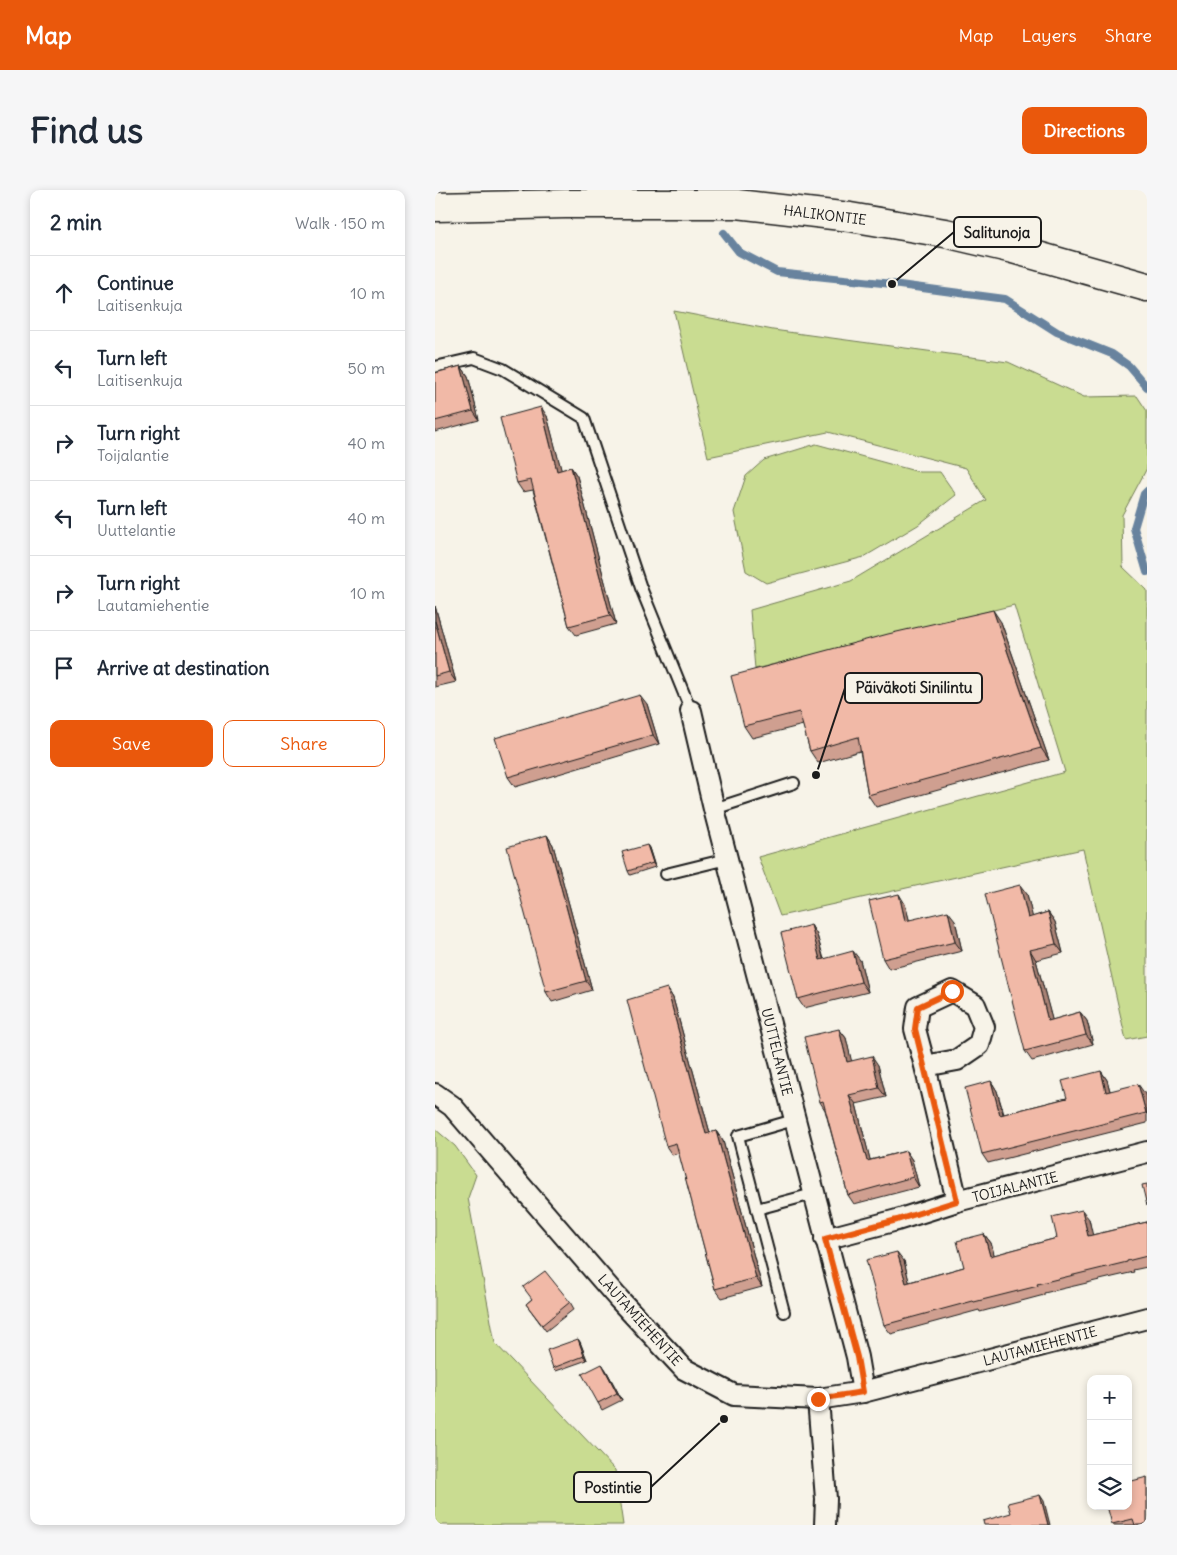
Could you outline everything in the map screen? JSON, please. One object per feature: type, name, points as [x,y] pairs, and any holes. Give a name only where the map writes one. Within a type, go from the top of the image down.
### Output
[{"type":"main road","name":"HALIKONTIE","points":[[435,207],[565,204],[747,205],[850,217],[945,233],[1013,249],[1147,287]]},
{"type":"street","name":"UUTTELANTIE","points":[[691,711],[714,809],[857,1357],[863,1392]]},
{"type":"street","points":[[925,1066],[957,1201]]},
{"type":"street","name":"LAUTAMIEHENTIE","points":[[435,1094],[452,1106],[617,1297],[684,1369],[734,1395],[818,1399],[863,1392],[1147,1318]]},
{"type":"street","name":"TOIJALANTIE","points":[[825,1239],[897,1220],[957,1201],[1147,1152]]},
{"type":"street","points":[[818,1399],[826,1499],[825,1525]]},
{"type":"lane","points":[[435,367],[474,358],[503,369],[585,418],[641,588],[691,711]]},
{"type":"lane","points":[[714,809],[794,783]]},
{"type":"lane","points":[[666,874],[727,859]]},
{"type":"lane","points":[[784,1312],[738,1136],[794,1120]]},
{"type":"lane","points":[[757,1209],[813,1194]]},
{"type":"green space","points":[[674,311],[773,330],[1008,362],[1084,397],[1137,396],[1147,411],[1147,468],[1122,515],[1123,567],[1147,590],[1147,1036],[1126,1040],[1083,849],[780,916],[758,857],[1065,772],[1014,605],[755,669],[750,610],[851,581],[986,500],[966,468],[828,432],[708,457]]},
{"type":"green space","points":[[816,444],[919,472],[940,472],[956,495],[918,525],[864,557],[766,583],[746,571],[734,512],[746,476],[764,460]]},
{"type":"green space","points":[[435,1129],[455,1146],[476,1175],[468,1198],[495,1343],[615,1470],[623,1525],[435,1525]]},
{"type":"building","points":[[461,366],[473,411],[435,421],[435,373]]},
{"type":"building","points":[[541,407],[557,471],[571,467],[610,615],[569,626],[531,480],[517,483],[500,418]]},
{"type":"building","points":[[993,610],[1041,748],[868,795],[858,737],[810,751],[799,712],[744,726],[731,676],[888,634]]},
{"type":"building","points":[[435,621],[449,672],[435,676]]},
{"type":"building","points":[[640,695],[653,735],[508,777],[495,738]]},
{"type":"building","points":[[547,835],[586,981],[546,992],[507,847]]},
{"type":"building","points":[[647,845],[653,863],[628,871],[622,852]]},
{"type":"building","points":[[1020,885],[1028,918],[1048,912],[1056,944],[1030,950],[1048,1021],[1080,1012],[1086,1035],[1025,1051],[985,894]]},
{"type":"building","points":[[899,894],[905,921],[948,911],[955,942],[883,959],[869,901]]},
{"type":"building","points":[[811,925],[820,960],[853,951],[861,982],[798,999],[781,933]]},
{"type":"building","points":[[667,988],[706,1134],[716,1131],[756,1278],[715,1289],[676,1143],[666,1146],[627,1000]]},
{"type":"building","points":[[839,1029],[847,1062],[872,1056],[879,1088],[849,1095],[867,1161],[906,1151],[913,1177],[848,1195],[823,1101],[820,1102],[804,1037]]},
{"type":"building","points":[[1101,1071],[1106,1092],[1138,1084],[1146,1113],[982,1154],[965,1088],[991,1081],[1000,1115],[1067,1098],[1062,1081]]},
{"type":"building","points":[[1147,1184],[1147,1206],[1142,1185]]},
{"type":"building","points":[[1082,1210],[1088,1236],[1147,1222],[1147,1256],[884,1325],[866,1260],[897,1252],[906,1283],[964,1267],[957,1241],[984,1234],[990,1256],[1057,1238],[1052,1217]]},
{"type":"building","points":[[545,1271],[570,1302],[542,1325],[526,1304],[532,1299],[523,1287]]},
{"type":"building","points":[[578,1339],[584,1356],[553,1368],[547,1350]]},
{"type":"building","points":[[602,1364],[617,1393],[598,1403],[582,1374]]},
{"type":"building","points":[[1147,1477],[1147,1523],[1135,1525],[1133,1519],[1112,1524],[1108,1510],[1132,1510],[1132,1481]]},
{"type":"building","points":[[1040,1495],[1048,1525],[984,1525],[983,1521],[1011,1513],[1008,1503]]},
{"type":"waterway","points":[[724,233],[739,252],[777,272],[892,284],[1005,299],[1057,332],[1112,354],[1129,366],[1147,387]]},
{"type":"waterway","points":[[1147,491],[1144,494],[1134,528],[1147,572]]},
{"type":"place","name":"Salitunoja","points":[[892,284]]},
{"type":"place","name":"Päiväkoti Sinilintu","points":[[816,775]]},
{"type":"place","name":"Postintie","points":[[724,1419]]},
{"type":"route","points":[[818,1399],[863,1392],[857,1357],[825,1239],[897,1220],[957,1201],[915,1029],[918,1007],[952,991]]}]
